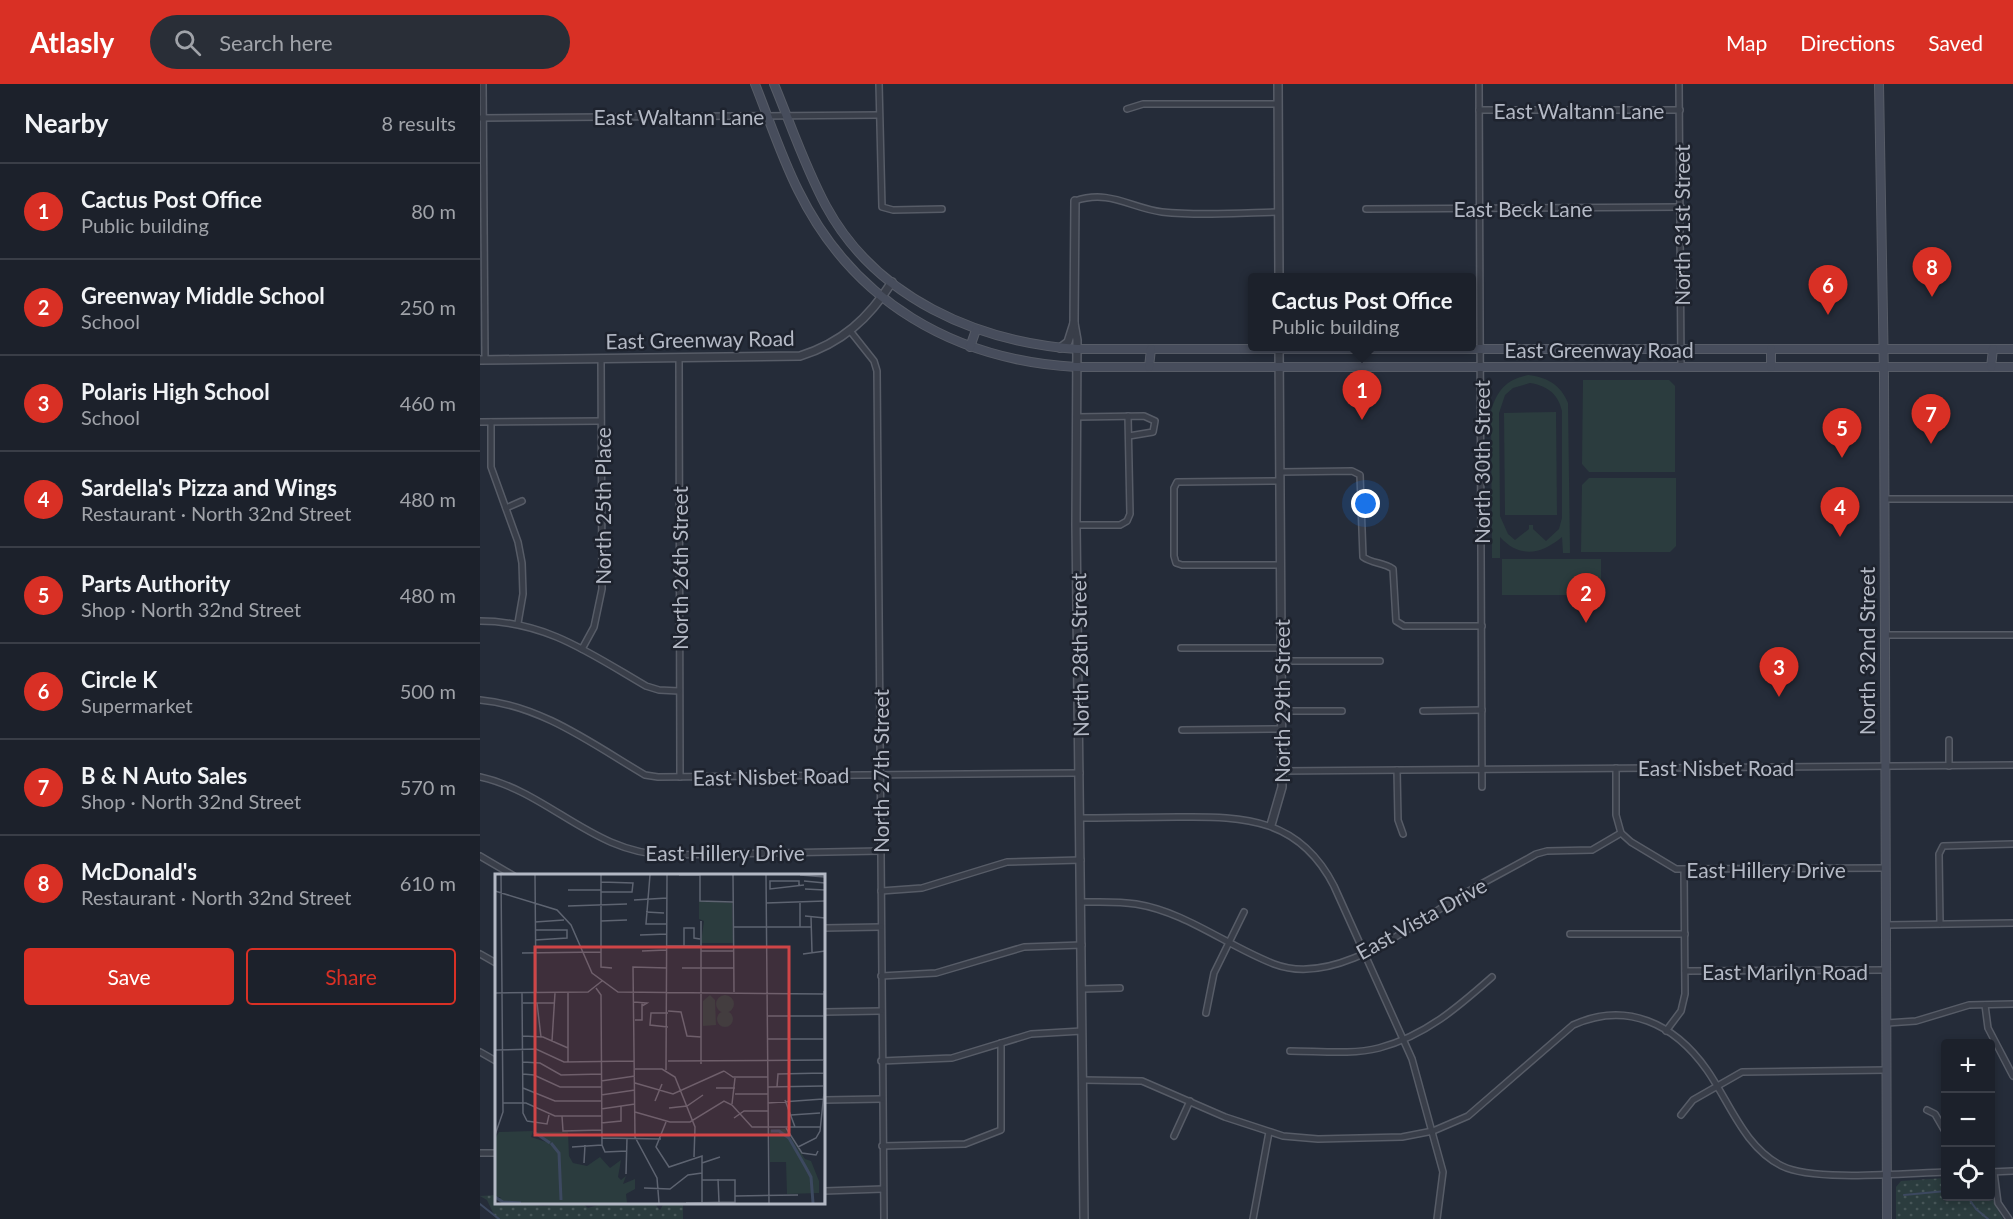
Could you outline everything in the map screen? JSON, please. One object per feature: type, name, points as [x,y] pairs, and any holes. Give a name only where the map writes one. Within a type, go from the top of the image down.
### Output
[{"type":"main road","name":"East Greenway Road","points":[[755,84],[798,191],[842,257],[882,297],[927,328],[970,347],[1030,363],[1076,367],[2013,368]]},
{"type":"main road","name":"East Greenway Road","points":[[774,84],[812,178],[827,207],[855,245],[892,282],[935,312],[976,330],[1009,340],[1077,350],[1248,348]]},
{"type":"main road","name":"North 32nd Street","points":[[1880,84],[1887,1219]]},
{"type":"main road","points":[[812,214],[827,207]]},
{"type":"main road","points":[[970,347],[976,330]]},
{"type":"main road","name":"East Greenway Road","points":[[1476,349],[2013,349]]},
{"type":"main road","points":[[1771,349],[1771,367]]},
{"type":"main road","points":[[1991,367],[1993,349]]},
{"type":"main road","points":[[1149,367],[1152,350]]},
{"type":"street","points":[[482,359],[483,84]]},
{"type":"street","points":[[879,84],[882,207],[892,210],[942,209]]},
{"type":"street","points":[[1278,84],[1279,273]]},
{"type":"street","name":"North 30th Street","points":[[1479,84],[1482,769]]},
{"type":"street","name":"North 31st Street","points":[[1679,84],[1681,367]]},
{"type":"street","points":[[1127,110],[1143,104],[1278,104]]},
{"type":"street","name":"East Waltann Lane","points":[[1479,110],[1680,110]]},
{"type":"street","name":"East Waltann Lane","points":[[482,118],[879,115]]},
{"type":"street","points":[[1075,201],[1083,198],[1121,199],[1165,212],[1279,212]]},
{"type":"street","name":"North 28th Street","points":[[1060,348],[1068,342],[1074,323],[1075,201]]},
{"type":"street","name":"East Beck Lane","points":[[1366,209],[1681,207]]},
{"type":"street","name":"East Greenway Road","points":[[482,359],[801,357],[834,343],[851,332],[892,282]]},
{"type":"street","name":"North 28th Street","points":[[1074,323],[1077,330],[1076,525],[1084,1219]]},
{"type":"street","name":"North 27th Street","points":[[851,332],[874,361],[877,370],[884,1219]]},
{"type":"street","name":"North 29th Street","points":[[1271,825],[1281,797],[1282,771],[1279,351]]},
{"type":"street","name":"North 25th Place","points":[[582,649],[594,627],[602,595],[601,358]]},
{"type":"street","name":"North 26th Street","points":[[679,358],[680,777]]},
{"type":"street","points":[[1076,525],[1120,525],[1127,521],[1130,514],[1128,416]]},
{"type":"street","points":[[1076,417],[1151,418],[1155,427],[1153,432],[1148,435],[1129,436]]},
{"type":"street","points":[[480,422],[601,421]]},
{"type":"street","points":[[491,422],[491,467],[518,542],[522,563],[523,594],[518,623]]},
{"type":"street","points":[[1280,472],[1352,471],[1360,475],[1363,557],[1371,563],[1387,564],[1393,569],[1396,621],[1404,626],[1482,626]]},
{"type":"street","points":[[1280,481],[1177,482],[1174,488],[1176,563],[1281,566]]},
{"type":"street","points":[[1884,499],[2013,499]]},
{"type":"street","points":[[506,508],[522,501]]},
{"type":"street","points":[[480,621],[518,623],[545,631],[582,649],[646,686],[659,690],[679,691]]},
{"type":"street","points":[[1885,635],[2013,635]]},
{"type":"street","points":[[1181,648],[1281,648]]},
{"type":"street","points":[[1281,661],[1380,661]]},
{"type":"street","name":"East Nisbet Road","points":[[480,700],[518,707],[547,719],[645,775],[680,777],[1080,773]]},
{"type":"street","points":[[1423,711],[1482,710]]},
{"type":"street","points":[[1281,711],[1342,711]]},
{"type":"street","points":[[1182,730],[1281,729]]},
{"type":"street","points":[[1949,740],[1949,766]]},
{"type":"street","name":"East Nisbet Road","points":[[1282,771],[2013,765]]},
{"type":"street","points":[[1616,768],[1616,815],[1621,833]]},
{"type":"street","points":[[1482,769],[1482,786]]},
{"type":"street","points":[[1397,770],[1398,820],[1403,834]]},
{"type":"street","name":"East Hillery Drive","points":[[480,777],[509,786],[610,844],[636,852],[668,855],[880,851]]},
{"type":"street","points":[[1081,818],[1225,816],[1271,825],[1302,844],[1324,869],[1403,1039],[1433,1131],[1443,1172],[1437,1219]]},
{"type":"street","name":"East Hillery Drive","points":[[1621,833],[1669,866],[1684,870],[1885,868]]},
{"type":"street","name":"East Vista Drive","points":[[1082,902],[1125,902],[1151,907],[1273,964],[1301,969],[1327,967],[1408,931],[1464,894],[1536,855],[1547,851],[1592,850],[1621,833]]},
{"type":"street","points":[[1940,924],[1939,855],[1943,846],[2013,844]]},
{"type":"street","points":[[480,856],[511,874]]},
{"type":"street","points":[[881,891],[922,888],[1007,862],[1081,860]]},
{"type":"street","points":[[1666,1031],[1684,1003],[1684,870]]},
{"type":"street","points":[[1206,1013],[1214,973],[1244,912]]},
{"type":"street","points":[[1886,925],[2013,923]]},
{"type":"street","points":[[825,928],[881,927]]},
{"type":"street","name":"East Marilyn Road","points":[[1570,934],[1685,934]]},
{"type":"street","points":[[881,976],[936,973],[1024,947],[1082,945]]},
{"type":"street","points":[[480,954],[495,962]]},
{"type":"street","name":"East Marilyn Road","points":[[1685,971],[1886,970]]},
{"type":"street","points":[[1290,1051],[1368,1050],[1403,1039],[1436,1024],[1492,977]]},
{"type":"street","points":[[1082,988],[1120,988]]},
{"type":"street","points":[[1887,1023],[1916,1021],[1969,1005],[2013,1004]]},
{"type":"street","points":[[1985,1005],[1988,1028],[2013,1076]]},
{"type":"street","points":[[825,1012],[881,1011]]},
{"type":"street","points":[[1083,1080],[1142,1081],[1269,1132],[1318,1139],[1402,1137],[1454,1124],[1478,1109],[1559,1035],[1589,1018],[1608,1014],[1629,1015],[1650,1021],[1666,1031],[1699,1060],[1752,1142],[1782,1166],[1812,1174],[1941,1172]]},
{"type":"street","points":[[881,1061],[952,1058],[1046,1031],[1082,1031]]},
{"type":"street","points":[[882,1146],[965,1144],[1001,1130],[1001,1043]]},
{"type":"street","points":[[480,1052],[495,1060]]},
{"type":"street","points":[[1681,1115],[1693,1100],[1736,1074],[1887,1071]]},
{"type":"street","points":[[825,1100],[882,1099]]},
{"type":"street","points":[[1174,1136],[1190,1101]]},
{"type":"street","points":[[1927,1110],[1935,1114],[1941,1124]]},
{"type":"street","points":[[1253,1219],[1269,1132]]},
{"type":"street","points":[[1995,1172],[2013,1171]]},
{"type":"street","points":[[1995,1188],[1998,1203],[2009,1219]]},
{"type":"street","points":[[825,1191],[883,1189]]},
{"type":"shaded area","points":[[1528,375],[1547,380],[1561,391],[1568,403],[1570,553],[1563,553],[1562,537],[1547,547],[1531,552],[1515,549],[1500,537],[1500,558],[1492,558],[1491,411],[1500,391],[1514,379]],"holes":[[[1530,383],[1555,395],[1562,411],[1562,518],[1559,529],[1546,541],[1533,529],[1533,525],[1529,525],[1529,529],[1515,540],[1508,534],[1500,516],[1499,413],[1505,395],[1513,388]]]},
{"type":"shaded area","points":[[1583,380],[1669,380],[1675,386],[1675,472],[1589,472],[1582,464]]},
{"type":"shaded area","points":[[1556,412],[1557,515],[1505,515],[1504,413]]},
{"type":"shaded area","points":[[1589,478],[1676,478],[1676,546],[1670,552],[1581,552],[1582,485]]},
{"type":"shaded area","points":[[1502,559],[1601,559],[1601,595],[1502,595]]},
{"type":"shaded area","points":[[1941,1178],[1941,1201],[1994,1201],[2003,1219],[1896,1219],[1896,1187],[1901,1181]]},
{"type":"shaded area","points":[[495,1195],[495,1204],[543,1206],[583,1204],[588,1208],[602,1204],[655,1204],[660,1210],[663,1204],[683,1204],[683,1219],[496,1219],[487,1200],[480,1196]]},
{"type":"waterway","points":[[1904,1195],[1941,1191]]},
{"type":"waterway","points":[[1970,1201],[1988,1219]]},
{"type":"waterway","points":[[480,1204],[499,1219]]},
{"type":"place","name":"McDonald's","points":[[1932,297]]},
{"type":"place","name":"Circle K","points":[[1828,315]]},
{"type":"place","name":"Cactus Post Office","points":[[1362,420]]},
{"type":"place","name":"B & N Auto Sales","points":[[1931,444]]},
{"type":"place","name":"Parts Authority","points":[[1842,458]]},
{"type":"place","name":"Sardella's Pizza and Wings","points":[[1840,537]]},
{"type":"place","name":"Greenway Middle School","points":[[1586,623]]},
{"type":"place","name":"Polaris High School","points":[[1779,697]]}]
